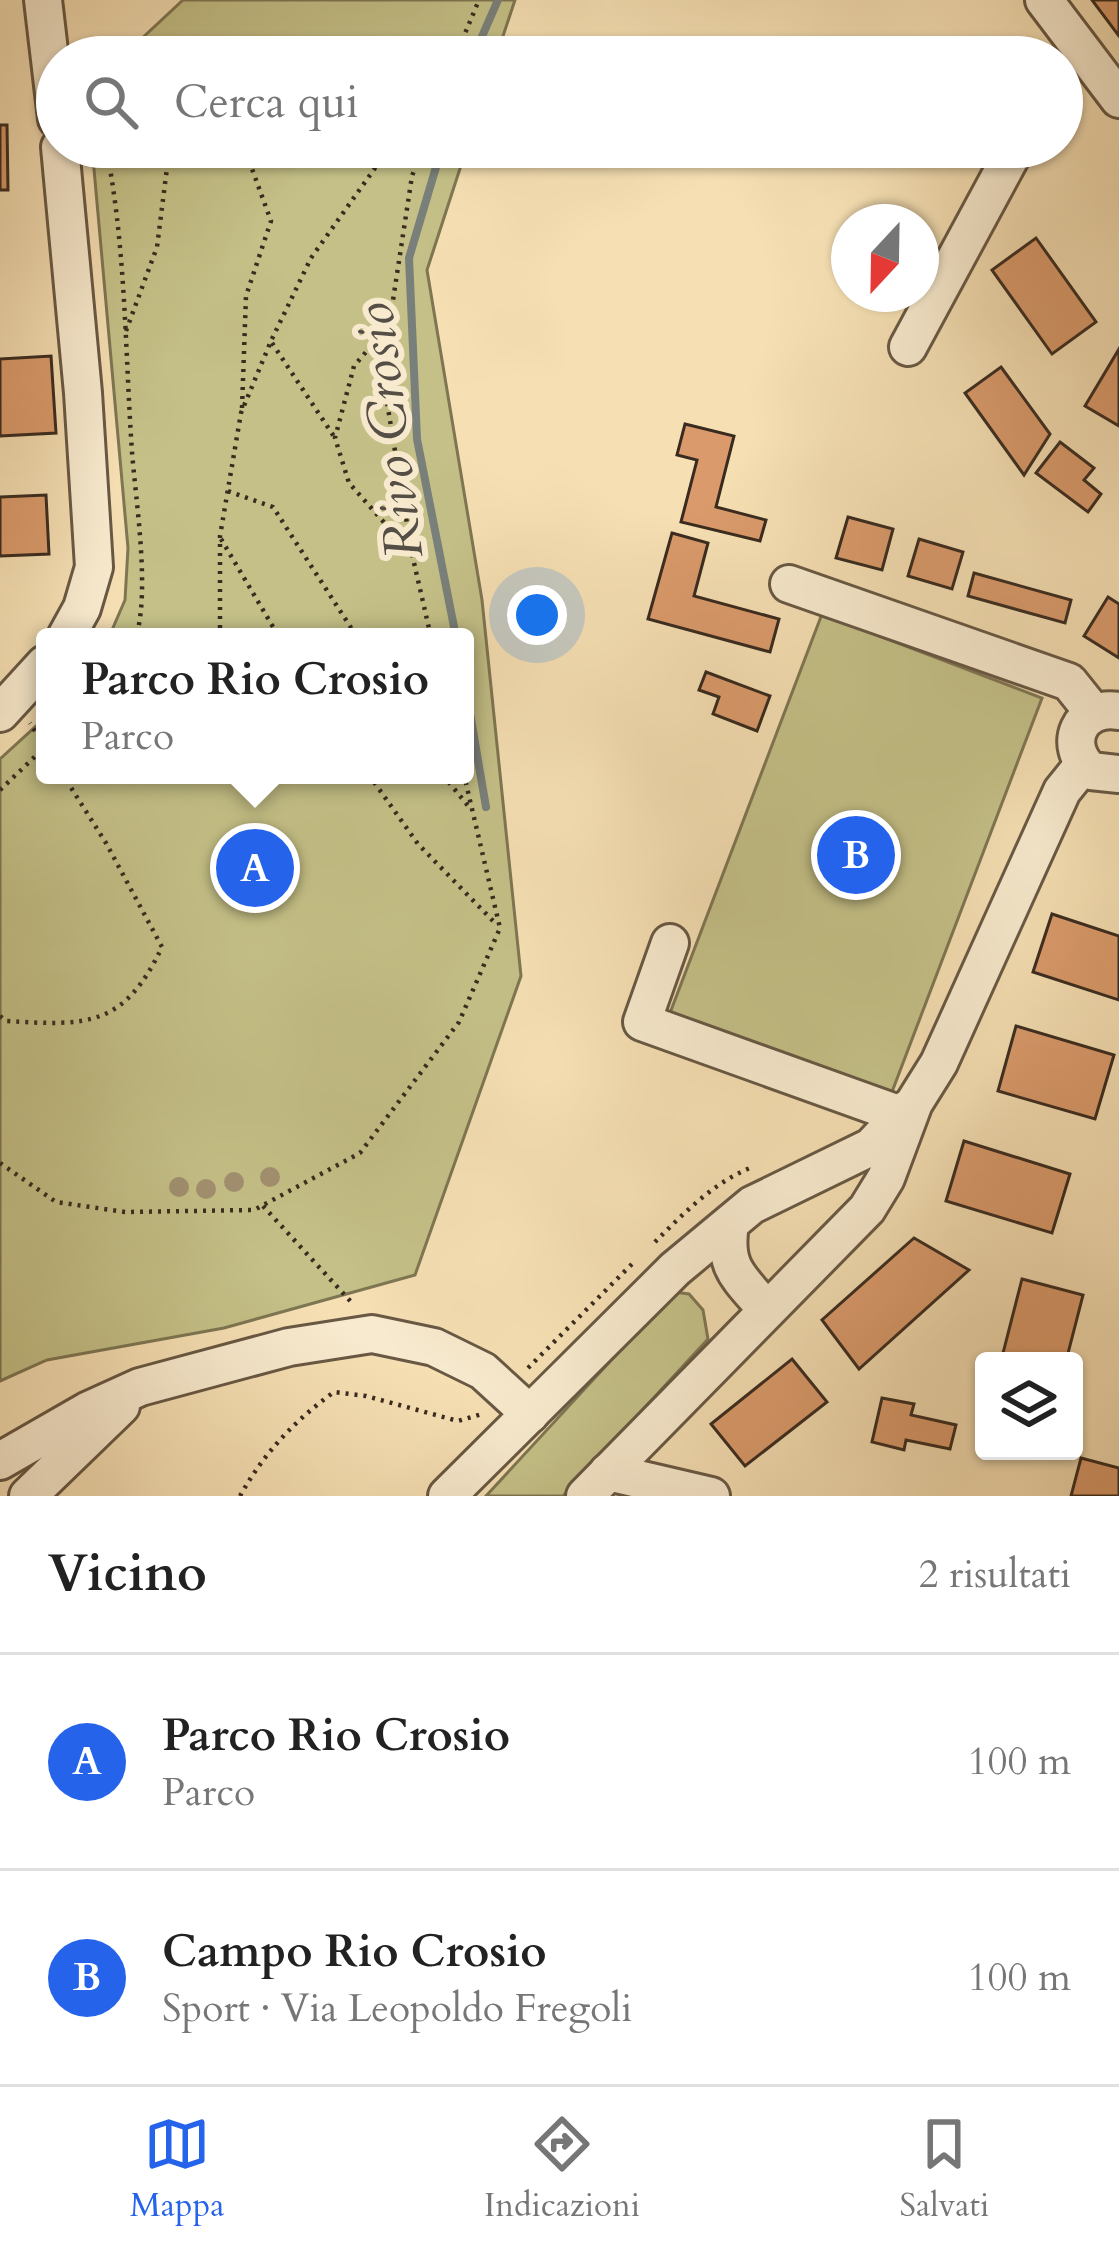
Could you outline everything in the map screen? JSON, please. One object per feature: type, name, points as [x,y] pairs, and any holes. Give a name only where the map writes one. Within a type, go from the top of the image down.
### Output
[{"type":"street","points":[[44,0],[48,36]]},
{"type":"street","points":[[1044,0],[1061,36]]},
{"type":"street","points":[[1083,64],[1119,99]]},
{"type":"street","points":[[62,168],[94,567],[71,628]]},
{"type":"street","points":[[908,347],[1005,168]]},
{"type":"street","points":[[447,1496],[519,1403],[675,1269],[752,1205],[871,1147],[907,1109],[939,1063],[1062,791],[1110,772],[1075,736],[1106,712],[1069,682],[789,584]]},
{"type":"street","points":[[0,713],[36,674]]},
{"type":"street","points":[[670,943],[642,1022],[907,1109]]},
{"type":"street","points":[[597,1484],[754,1295],[867,1209],[886,1178],[907,1109]]},
{"type":"street","points":[[730,1224],[726,1246],[730,1267],[754,1295]]},
{"type":"street","points":[[675,1269],[724,1273],[754,1295]]},
{"type":"street","points":[[0,1461],[140,1387],[289,1347],[372,1334],[434,1347],[483,1371],[519,1403]]},
{"type":"street","points":[[28,1496],[140,1387]]},
{"type":"street","points":[[597,1484],[711,1496]]},
{"type":"path","points":[[462,36],[478,0]]},
{"type":"path","points":[[110,168],[118,205],[142,616],[139,628]]},
{"type":"path","points":[[124,336],[157,248],[166,168]]},
{"type":"path","points":[[220,628],[220,536],[242,413],[246,296],[271,221],[252,168]]},
{"type":"path","points":[[242,413],[311,258],[375,168]]},
{"type":"path","points":[[415,168],[382,372],[429,628]]},
{"type":"path","points":[[335,438],[354,366],[389,325]]},
{"type":"path","points":[[271,341],[335,438],[350,483],[412,554]]},
{"type":"path","points":[[228,491],[273,507],[351,628]]},
{"type":"path","points":[[220,536],[274,628]]},
{"type":"path","points":[[0,790],[36,756]]},
{"type":"path","points":[[0,1016],[7,1021],[63,1024],[112,1013],[143,986],[162,947],[69,784]]},
{"type":"path","points":[[375,784],[418,844],[500,928]]},
{"type":"path","points":[[450,784],[472,812]]},
{"type":"path","points":[[0,1163],[56,1202],[124,1212],[254,1210],[360,1153],[459,1022],[500,928],[466,784]]},
{"type":"path","points":[[262,1205],[354,1304],[372,1334]]},
{"type":"path","points":[[240,1496],[257,1465],[298,1418],[334,1392],[458,1421],[519,1403]]},
{"type":"shaded area","points":[[183,0],[515,0],[503,36],[144,36]]},
{"type":"shaded area","points":[[94,168],[460,168],[427,270],[482,600],[521,976],[415,1275],[224,1328],[47,1360],[0,1381],[0,759],[36,726],[36,784],[474,784],[474,628],[113,628],[125,600],[128,548]]},
{"type":"shaded area","points":[[822,614],[1042,698],[890,1097],[670,1013]]},
{"type":"shaded area","points":[[674,1292],[689,1294],[703,1310],[708,1339],[563,1496],[486,1496]]},
{"type":"building","points":[[1092,0],[1119,0],[1119,36]]},
{"type":"building","points":[[0,125],[7,125],[8,190],[0,190]]},
{"type":"building","points":[[1036,238],[1096,322],[1052,354],[992,270]]},
{"type":"building","points":[[1119,349],[1119,426],[1085,406]]},
{"type":"building","points":[[51,356],[56,433],[0,436],[0,359]]},
{"type":"building","points":[[1001,367],[1050,434],[1024,475],[965,393]]},
{"type":"building","points":[[685,424],[734,436],[716,507],[766,520],[760,541],[681,522],[697,460],[677,455]]},
{"type":"building","points":[[1060,442],[1094,468],[1084,480],[1101,494],[1088,512],[1036,473]]},
{"type":"building","points":[[46,495],[49,554],[0,556],[0,497]]},
{"type":"building","points":[[848,517],[893,529],[882,570],[836,558]]},
{"type":"building","points":[[672,533],[708,543],[694,596],[779,619],[770,652],[648,619]]},
{"type":"building","points":[[919,539],[963,552],[952,589],[908,576]]},
{"type":"building","points":[[974,573],[1071,600],[1065,623],[968,596]]},
{"type":"building","points":[[1108,597],[1119,604],[1119,658],[1084,636]]},
{"type":"building","points":[[706,672],[770,696],[757,731],[713,714],[719,697],[699,690]]},
{"type":"building","points":[[1052,914],[1119,936],[1119,1000],[1033,972]]},
{"type":"building","points":[[1016,1026],[1114,1055],[1095,1119],[998,1091]]},
{"type":"building","points":[[964,1141],[1070,1174],[1052,1233],[946,1201]]},
{"type":"building","points":[[914,1238],[969,1270],[859,1369],[822,1320]]},
{"type":"building","points":[[1022,1279],[1083,1295],[1068,1352],[1003,1352]]},
{"type":"building","points":[[792,1359],[827,1402],[745,1466],[711,1424]]},
{"type":"building","points":[[882,1398],[914,1404],[911,1415],[956,1425],[950,1449],[906,1440],[904,1450],[872,1442]]},
{"type":"building","points":[[1080,1460],[1119,1468],[1119,1496],[1071,1496]]},
{"type":"waterway","name":"Rivo Crosio","points":[[482,36],[498,0]]},
{"type":"waterway","name":"Rivo Crosio","points":[[436,168],[409,258],[417,439],[454,628]]},
{"type":"waterway","name":"Rivo Crosio","points":[[474,737],[486,807]]},
{"type":"place","name":"Campo Rio Crosio","points":[[856,855]]},
{"type":"place","name":"Parco Rio Crosio","points":[[255,868]]}]
